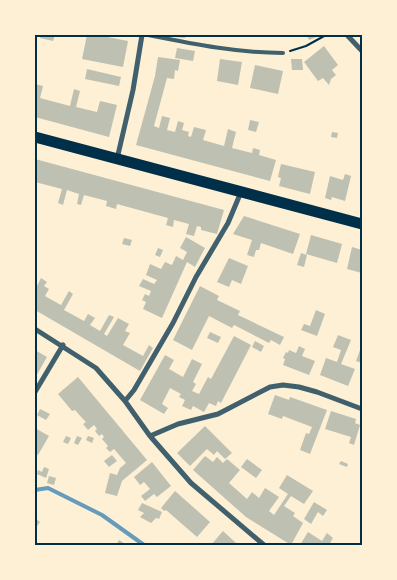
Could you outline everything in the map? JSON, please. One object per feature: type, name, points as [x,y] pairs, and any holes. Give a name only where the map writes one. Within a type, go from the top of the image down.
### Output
[{"type":"main road","points":[[35,137],[362,224]]},
{"type":"street","points":[[116,159],[133,90],[142,35]]},
{"type":"street","points":[[347,35],[362,51]]},
{"type":"street","points":[[125,401],[134,390],[173,323],[196,277],[228,223],[241,191]]},
{"type":"street","points":[[35,329],[63,345],[96,368],[125,401],[150,436],[191,483],[264,545]]},
{"type":"street","points":[[35,392],[63,345]]},
{"type":"street","points":[[150,436],[178,424],[218,414],[263,390],[283,385],[299,386],[362,409]]},
{"type":"lane","points":[[148,35],[197,45],[283,53]]},
{"type":"path","points":[[283,53],[306,46],[326,35]]},
{"type":"building","points":[[41,35],[55,35],[53,41],[40,38]]},
{"type":"building","points":[[87,35],[128,41],[123,67],[82,59]]},
{"type":"building","points":[[174,35],[186,35],[185,38],[174,37]]},
{"type":"building","points":[[307,35],[321,35],[309,40]]},
{"type":"building","points":[[324,46],[338,65],[332,70],[336,75],[331,79],[329,85],[323,78],[318,81],[304,62]]},
{"type":"building","points":[[177,48],[195,51],[193,61],[175,58]]},
{"type":"building","points":[[158,57],[180,60],[178,71],[175,70],[174,79],[167,78],[154,126],[159,128],[162,116],[170,118],[167,130],[175,132],[178,121],[184,123],[182,130],[189,132],[188,136],[191,137],[194,127],[206,130],[203,140],[224,146],[228,129],[236,132],[232,148],[252,153],[253,148],[260,150],[259,155],[276,160],[270,181],[136,145],[155,76]]},
{"type":"building","points":[[220,59],[242,62],[238,85],[217,81]]},
{"type":"building","points":[[291,59],[302,59],[303,70],[292,70]]},
{"type":"building","points":[[255,65],[283,71],[278,94],[250,88]]},
{"type":"building","points":[[87,69],[121,77],[119,86],[85,79]]},
{"type":"building","points":[[35,84],[43,86],[40,98],[70,106],[74,89],[80,91],[76,107],[97,112],[100,101],[117,105],[109,137],[35,117]]},
{"type":"building","points":[[250,120],[259,122],[256,132],[248,130]]},
{"type":"building","points":[[332,132],[338,133],[337,138],[331,137]]},
{"type":"building","points":[[35,159],[224,210],[217,234],[201,230],[201,227],[197,226],[194,236],[186,234],[189,224],[174,220],[173,227],[166,225],[168,218],[117,204],[116,209],[106,206],[107,201],[84,195],[81,205],[77,204],[79,194],[67,190],[63,205],[58,203],[62,189],[35,182]]},
{"type":"building","points":[[281,164],[315,172],[310,194],[279,186],[281,178],[278,177]]},
{"type":"building","points":[[345,174],[351,176],[345,201],[332,197],[331,200],[325,198],[330,176],[343,180]]},
{"type":"building","points":[[244,216],[300,234],[293,254],[261,243],[254,257],[247,255],[252,240],[233,234]]},
{"type":"building","points":[[311,235],[342,244],[337,263],[306,254]]},
{"type":"building","points":[[186,237],[205,248],[195,267],[187,262],[162,318],[143,309],[146,302],[142,300],[145,294],[149,296],[151,291],[139,286],[143,279],[154,284],[157,280],[146,275],[150,264],[161,269],[165,262],[172,265],[176,256],[183,260],[187,252],[180,248]]},
{"type":"building","points":[[124,238],[132,240],[130,246],[122,244]]},
{"type":"building","points":[[352,247],[362,250],[362,273],[347,269]]},
{"type":"building","points":[[158,248],[163,250],[160,257],[155,255]]},
{"type":"building","points":[[301,253],[307,255],[304,267],[297,265]]},
{"type":"building","points":[[229,258],[248,266],[241,284],[232,280],[229,287],[217,282]]},
{"type":"building","points":[[41,278],[47,282],[44,286],[49,289],[45,296],[61,305],[69,291],[73,294],[64,310],[84,321],[88,314],[95,318],[90,325],[100,331],[109,315],[114,317],[104,334],[107,336],[118,318],[129,324],[125,331],[130,333],[123,345],[143,356],[149,345],[153,348],[140,371],[35,310],[35,290]]},
{"type":"building","points":[[200,286],[219,296],[217,300],[240,311],[238,315],[284,337],[280,345],[271,340],[269,343],[234,325],[232,328],[209,316],[192,350],[173,340]]},
{"type":"building","points":[[316,310],[325,314],[317,336],[301,330],[304,324],[310,326]]},
{"type":"building","points":[[210,332],[221,337],[218,343],[207,338]]},
{"type":"building","points":[[338,335],[351,340],[341,364],[355,369],[348,386],[320,375],[326,358],[337,362],[341,350],[333,347]]},
{"type":"building","points":[[234,336],[251,345],[221,403],[218,401],[216,406],[209,403],[204,412],[193,406],[191,410],[182,406],[185,400],[179,397],[181,394],[170,388],[162,404],[168,408],[164,414],[140,400],[165,355],[174,360],[169,369],[183,377],[192,359],[202,364],[193,382],[196,384],[192,391],[199,394],[208,377],[211,379]]},
{"type":"building","points":[[255,341],[264,346],[261,352],[252,347]]},
{"type":"building","points":[[299,346],[305,349],[302,356],[315,361],[309,375],[283,365],[285,359],[283,358],[286,352],[288,353],[289,350],[296,353]]},
{"type":"building","points":[[35,350],[47,357],[35,378]]},
{"type":"building","points":[[360,350],[362,351],[362,363],[356,361]]},
{"type":"building","points":[[78,377],[147,460],[122,481],[117,496],[105,493],[110,473],[117,475],[120,468],[126,463],[114,449],[110,452],[106,448],[108,446],[102,439],[104,437],[102,434],[99,436],[95,431],[97,429],[94,425],[88,430],[83,424],[86,422],[75,410],[72,411],[58,394]]},
{"type":"building","points":[[275,395],[289,400],[290,397],[327,410],[310,454],[300,450],[306,433],[309,434],[312,427],[283,416],[282,419],[268,414]]},
{"type":"building","points":[[40,409],[50,414],[46,420],[37,415]]},
{"type":"building","points":[[331,411],[356,419],[355,423],[360,425],[354,445],[349,443],[351,437],[325,429]]},
{"type":"building","points":[[205,426],[232,453],[225,459],[217,451],[214,455],[207,449],[190,466],[177,453]]},
{"type":"building","points":[[35,428],[49,436],[38,455],[35,454]]},
{"type":"building","points":[[66,436],[71,438],[68,444],[63,442]]},
{"type":"building","points":[[77,436],[82,438],[78,445],[74,443]]},
{"type":"building","points":[[88,436],[94,438],[92,443],[86,440]]},
{"type":"building","points":[[112,455],[117,461],[109,467],[104,461]]},
{"type":"building","points":[[205,456],[213,462],[217,457],[223,463],[227,459],[240,470],[229,483],[247,499],[252,492],[259,498],[265,488],[279,497],[269,511],[274,515],[288,494],[279,488],[287,475],[313,491],[304,504],[291,496],[284,506],[295,513],[293,516],[303,523],[291,545],[246,517],[193,470]]},
{"type":"building","points":[[247,459],[262,470],[256,478],[241,467]]},
{"type":"building","points":[[341,461],[348,464],[347,467],[339,464]]},
{"type":"building","points":[[152,462],[171,486],[157,497],[154,494],[145,501],[141,496],[150,489],[144,482],[140,485],[134,477]]},
{"type":"building","points":[[44,467],[49,469],[46,478],[37,474],[38,470],[42,472]]},
{"type":"building","points":[[49,476],[56,478],[54,485],[47,483]]},
{"type":"building","points":[[175,491],[210,522],[197,537],[166,510],[164,511],[161,508]]},
{"type":"building","points":[[314,502],[327,510],[323,516],[318,512],[311,524],[304,519]]},
{"type":"building","points":[[142,503],[162,512],[159,519],[156,518],[151,523],[140,517],[144,513],[138,510]]},
{"type":"building","points":[[35,518],[40,522],[35,529]]},
{"type":"building","points":[[223,531],[236,543],[239,545],[211,545]]},
{"type":"building","points":[[308,532],[322,541],[327,533],[333,538],[329,545],[300,545]]},
{"type":"building","points":[[119,540],[127,545],[116,545]]},
{"type":"waterway","points":[[35,490],[48,488],[102,515],[144,545]]}]
